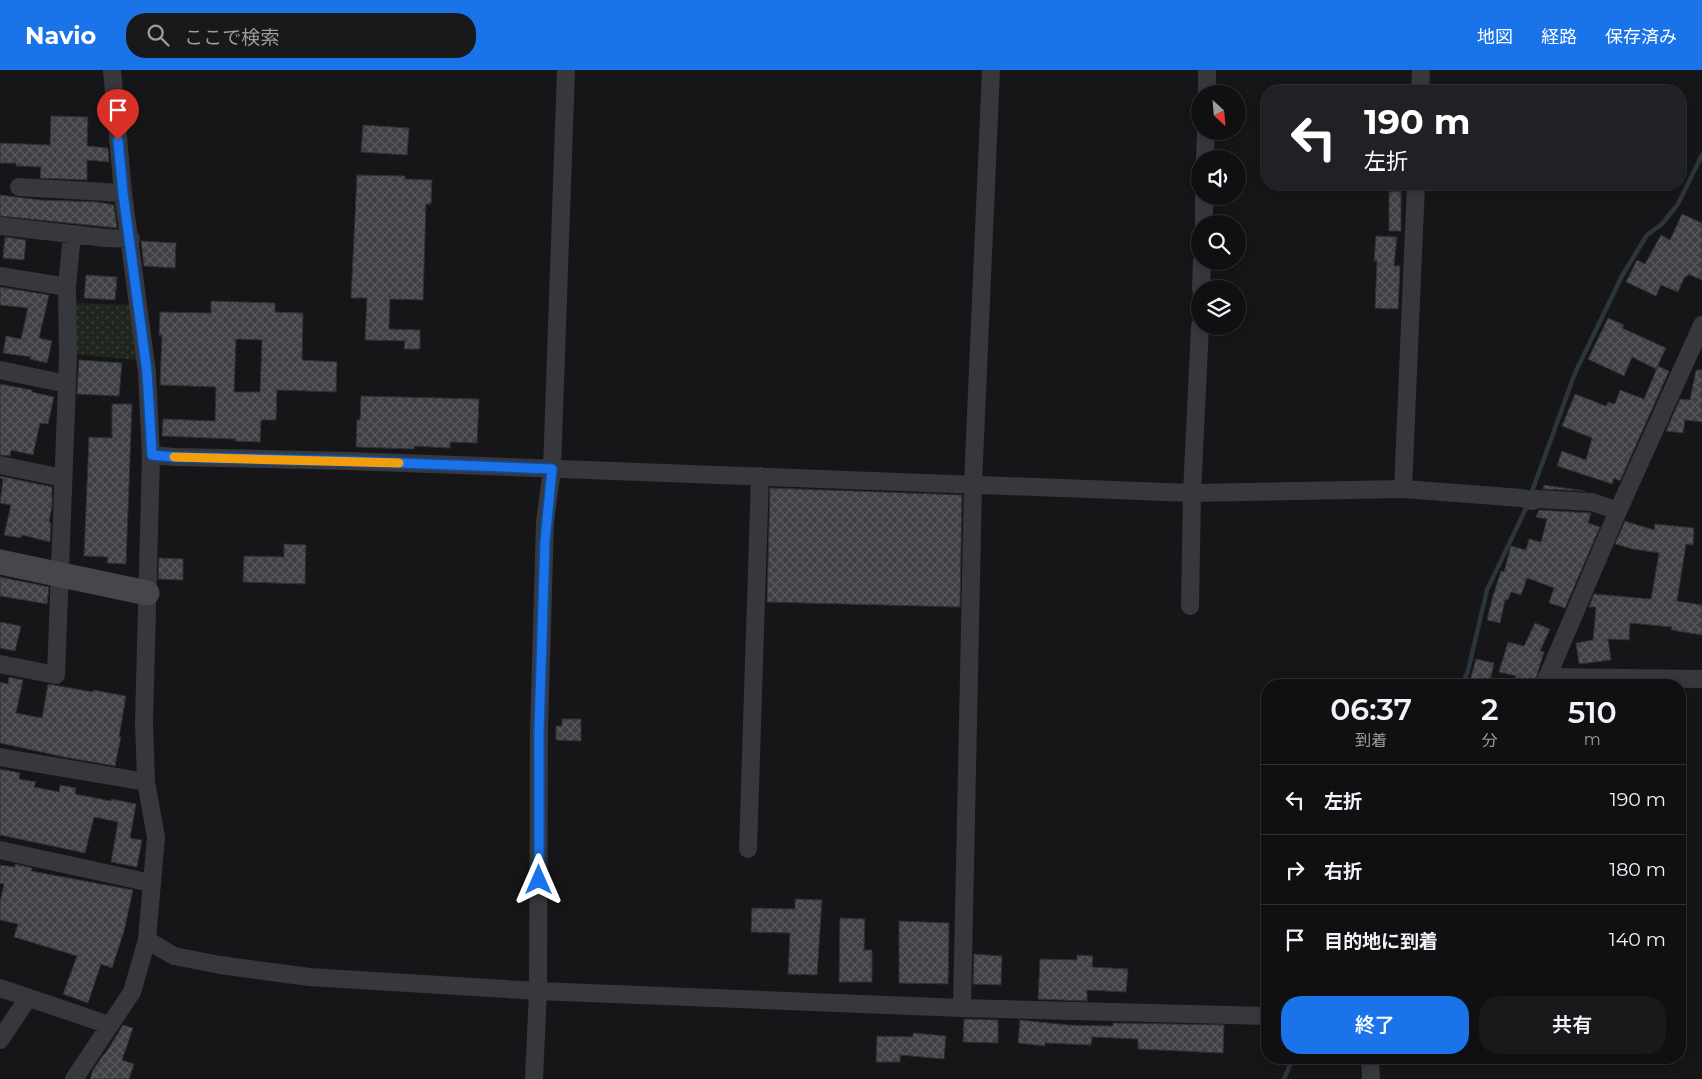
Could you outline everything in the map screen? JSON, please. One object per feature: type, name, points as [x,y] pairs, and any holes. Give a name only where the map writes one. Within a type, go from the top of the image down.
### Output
[{"type":"street","points":[[74,1079],[132,992],[147,940],[156,837],[146,782],[144,722],[152,455],[147,372],[131,239],[123,193],[112,70]]},
{"type":"street","points":[[534,1079],[538,991],[540,711],[545,522],[552,469],[566,70]]},
{"type":"street","points":[[962,1008],[973,484],[991,70]]},
{"type":"street","points":[[1207,70],[1207,85]]},
{"type":"street","points":[[1420,85],[1421,70]]},
{"type":"street","points":[[19,187],[123,193]]},
{"type":"street","points":[[1403,489],[1416,190]]},
{"type":"street","points":[[0,226],[131,239]]},
{"type":"street","points":[[0,664],[56,676],[67,384],[67,287],[72,234]]},
{"type":"street","points":[[0,276],[67,287]]},
{"type":"street","points":[[1546,679],[1618,511],[1702,324]]},
{"type":"street","points":[[1190,606],[1192,492],[1198,406],[1200,335]]},
{"type":"street","points":[[0,370],[67,384]]},
{"type":"street","points":[[152,455],[1192,492],[1403,489],[1592,502],[1618,511]]},
{"type":"street","points":[[0,465],[63,478]]},
{"type":"street","points":[[748,849],[760,476]]},
{"type":"street","points":[[0,562],[147,593]]},
{"type":"street","points":[[1686,679],[1702,679]]},
{"type":"street","points":[[0,757],[146,782]]},
{"type":"street","points":[[0,850],[151,883]]},
{"type":"street","points":[[147,940],[174,956],[240,968],[309,977],[538,991],[962,1008],[1261,1016]]},
{"type":"street","points":[[0,988],[109,1025]]},
{"type":"street","points":[[0,1040],[28,998]]},
{"type":"street","points":[[1370,1064],[1371,1079]]},
{"type":"shaded area","points":[[71,303],[132,305],[139,360],[71,354]]},
{"type":"building","points":[[51,116],[88,117],[87,146],[108,148],[109,162],[87,160],[87,180],[40,178],[41,167],[16,166],[16,163],[0,163],[0,143],[50,145]]},
{"type":"building","points":[[363,125],[409,128],[407,155],[361,152]]},
{"type":"building","points":[[357,175],[405,176],[405,179],[432,180],[431,204],[426,204],[423,300],[390,299],[389,329],[420,330],[420,349],[404,349],[405,341],[365,340],[367,298],[351,298]]},
{"type":"building","points":[[1401,191],[1401,231],[1389,231],[1389,192]]},
{"type":"building","points":[[0,195],[40,200],[97,202],[114,205],[117,228],[0,216]]},
{"type":"building","points":[[1682,214],[1702,223],[1702,280],[1688,274],[1687,277],[1685,276],[1678,292],[1661,285],[1656,296],[1626,282],[1637,260],[1645,264],[1661,235],[1670,240]]},
{"type":"building","points":[[1376,236],[1397,237],[1394,266],[1400,266],[1398,309],[1375,308],[1377,261],[1374,261]]},
{"type":"building","points":[[5,237],[26,240],[24,260],[3,258]]},
{"type":"building","points":[[141,241],[176,243],[175,268],[144,266]]},
{"type":"building","points":[[86,275],[117,277],[115,300],[84,298]]},
{"type":"building","points":[[0,287],[49,295],[39,338],[52,341],[47,363],[30,359],[31,357],[3,353],[6,336],[21,339],[28,308],[0,305]]},
{"type":"building","points":[[211,301],[275,303],[275,312],[303,313],[302,360],[337,362],[336,392],[277,390],[276,420],[261,420],[260,442],[162,436],[163,419],[215,421],[216,387],[160,385],[162,335],[159,335],[160,312],[211,313]],"holes":[[[236,339],[262,340],[260,392],[234,392]]]},
{"type":"building","points":[[1608,318],[1624,325],[1622,328],[1666,348],[1656,369],[1632,357],[1624,376],[1588,359]]},
{"type":"building","points":[[79,360],[122,363],[119,396],[77,394]]},
{"type":"building","points":[[1658,366],[1669,371],[1620,481],[1614,478],[1612,484],[1557,466],[1562,451],[1586,460],[1592,438],[1562,426],[1575,394],[1606,406],[1608,402],[1615,404],[1620,390],[1644,399]]},
{"type":"building","points":[[1696,370],[1702,370],[1702,422],[1685,420],[1683,433],[1666,431],[1680,399],[1690,400]]},
{"type":"building","points":[[0,384],[32,390],[32,392],[54,397],[48,424],[40,423],[33,455],[11,450],[10,456],[0,455]]},
{"type":"building","points":[[361,396],[479,399],[477,443],[450,442],[450,448],[414,446],[414,449],[356,447],[357,420],[360,420]]},
{"type":"building","points":[[112,404],[132,404],[126,564],[107,563],[108,557],[84,556],[89,437],[112,438]]},
{"type":"building","points":[[0,476],[52,487],[52,506],[49,522],[51,523],[50,542],[22,535],[21,538],[4,535],[11,505],[0,503],[3,479]]},
{"type":"building","points":[[1544,485],[1585,491],[1543,489]]},
{"type":"building","points":[[770,488],[962,495],[960,607],[767,602]]},
{"type":"building","points":[[1539,510],[1591,513],[1588,523],[1600,527],[1565,608],[1549,603],[1554,588],[1527,578],[1521,595],[1511,592],[1508,600],[1505,600],[1500,623],[1487,620],[1501,571],[1504,572],[1511,546],[1526,550],[1529,539],[1541,542],[1547,519],[1536,517]]},
{"type":"building","points":[[1625,521],[1654,530],[1655,524],[1694,528],[1693,545],[1686,544],[1677,601],[1702,605],[1702,635],[1671,630],[1672,627],[1630,623],[1629,640],[1608,639],[1611,660],[1579,664],[1576,643],[1593,640],[1596,607],[1589,607],[1594,594],[1651,599],[1659,553],[1615,544]]},
{"type":"building","points":[[284,544],[306,545],[305,584],[243,582],[244,556],[284,557]]},
{"type":"building","points":[[159,558],[183,559],[183,580],[158,579]]},
{"type":"building","points":[[0,577],[49,587],[47,604],[0,596]]},
{"type":"building","points":[[0,622],[21,626],[15,651],[0,648]]},
{"type":"building","points":[[1535,623],[1550,629],[1540,651],[1544,652],[1536,679],[1515,679],[1516,676],[1499,672],[1508,642],[1524,646]]},
{"type":"building","points":[[1476,659],[1494,663],[1490,679],[1471,679]]},
{"type":"building","points":[[9,677],[23,680],[16,713],[42,718],[48,684],[126,696],[115,766],[0,743],[0,682],[8,684]]},
{"type":"building","points":[[562,719],[581,719],[581,741],[556,740],[556,726],[562,726]]},
{"type":"building","points":[[0,769],[20,773],[19,779],[36,782],[34,787],[59,792],[60,785],[76,788],[75,794],[136,804],[130,838],[142,840],[137,867],[111,862],[118,822],[94,817],[85,853],[0,835]]},
{"type":"building","points":[[15,864],[32,868],[31,871],[133,890],[124,931],[112,968],[101,964],[88,1003],[63,994],[77,956],[14,937],[18,924],[0,920],[0,902],[4,884],[0,883],[0,865],[15,867]]},
{"type":"building","points":[[795,899],[822,900],[817,975],[788,974],[790,933],[751,932],[752,908],[795,909]]},
{"type":"building","points":[[840,918],[865,919],[864,950],[872,950],[872,982],[839,982]]},
{"type":"building","points":[[899,921],[949,923],[948,984],[899,983]]},
{"type":"building","points":[[974,954],[1002,956],[1001,985],[973,984]]},
{"type":"building","points":[[1077,955],[1093,956],[1092,967],[1128,969],[1126,992],[1087,990],[1087,1001],[1038,999],[1040,959],[1077,960]]},
{"type":"building","points":[[964,1019],[998,1020],[998,1043],[963,1042]]},
{"type":"building","points":[[1020,1020],[1067,1025],[1113,1026],[1113,1023],[1224,1025],[1223,1053],[1138,1049],[1138,1039],[1092,1037],[1091,1045],[1045,1043],[1045,1046],[1018,1043]]},
{"type":"building","points":[[123,1025],[133,1028],[122,1060],[134,1064],[129,1079],[90,1079],[93,1070]]},
{"type":"building","points":[[913,1033],[946,1036],[944,1059],[900,1055],[900,1062],[876,1062],[877,1036],[913,1037]]},
{"type":"waterway","points":[[1686,188],[1702,155]]},
{"type":"waterway","points":[[1530,497],[1575,373],[1622,276],[1647,235],[1662,224],[1678,204],[1685,190]]},
{"type":"waterway","points":[[1465,679],[1487,590],[1528,504]]},
{"type":"waterway","points":[[1284,1079],[1290,1064]]},
{"type":"slow traffic","points":[[174,457],[399,463]]},
{"type":"route","points":[[118,140],[123,193],[131,239],[147,372],[152,455],[552,469],[545,522],[539,731],[539,880]]}]
